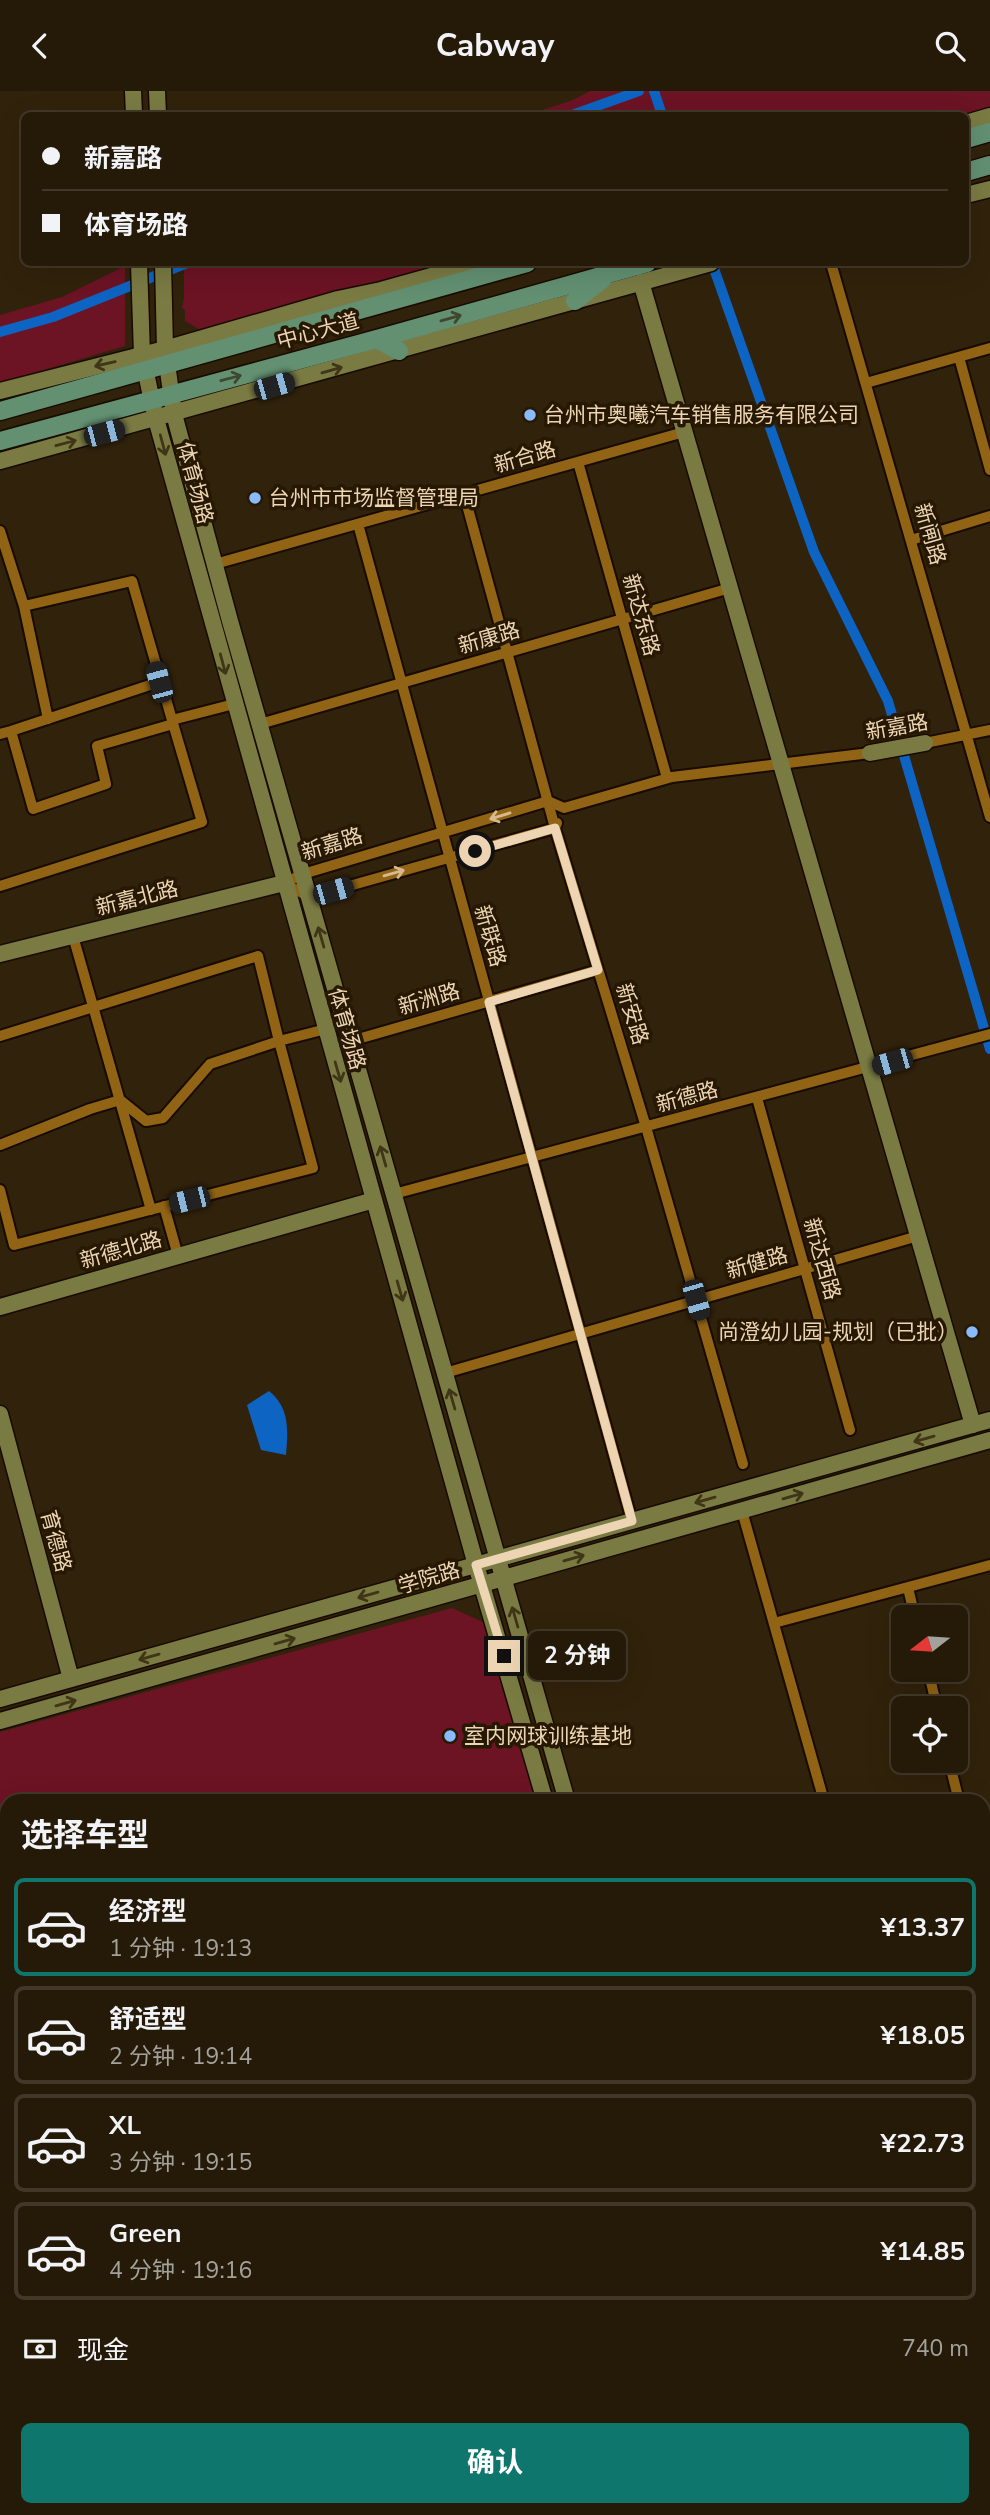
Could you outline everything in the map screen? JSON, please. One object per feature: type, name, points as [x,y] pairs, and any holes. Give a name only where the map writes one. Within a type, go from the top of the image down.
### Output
[{"type":"main road","points":[[133,91],[134,112]]},
{"type":"main road","points":[[157,91],[158,112]]},
{"type":"main road","points":[[969,122],[990,116]]},
{"type":"main road","points":[[969,138],[990,132]]},
{"type":"main road","points":[[969,171],[990,165]]},
{"type":"main road","points":[[969,194],[990,189]]},
{"type":"main road","name":"体育场路","points":[[139,266],[143,363],[156,419],[284,883],[543,1794]]},
{"type":"main road","points":[[163,266],[166,357],[174,414],[565,1794]]},
{"type":"main road","points":[[166,357],[338,299],[467,266]]},
{"type":"main road","name":"中心大道","points":[[0,411],[143,363],[364,308],[516,266]]},
{"type":"main road","name":"中心大道","points":[[0,441],[636,266]]},
{"type":"main road","points":[[0,461],[699,266]]},
{"type":"main road","points":[[575,301],[608,274]]},
{"type":"main road","points":[[641,282],[973,1425]]},
{"type":"main road","points":[[364,308],[390,287]]},
{"type":"main road","points":[[377,339],[399,351]]},
{"type":"main road","points":[[0,391],[143,363]]},
{"type":"main road","name":"新嘉路","points":[[870,753],[925,743]]},
{"type":"main road","name":"新嘉北路","points":[[0,954],[284,883]]},
{"type":"main road","name":"新德北路","points":[[0,1307],[374,1200]]},
{"type":"main road","name":"育德路","points":[[0,1414],[71,1679]]},
{"type":"main road","name":"学院路","points":[[0,1699],[990,1420]]},
{"type":"main road","name":"学院路","points":[[0,1721],[990,1440]]},
{"type":"street","name":"新闸路","points":[[832,266],[990,817]]},
{"type":"street","points":[[866,383],[990,348]]},
{"type":"street","points":[[959,357],[990,470]]},
{"type":"street","name":"新合路","points":[[215,564],[684,432]]},
{"type":"street","name":"新达东路","points":[[578,462],[667,779]]},
{"type":"street","name":"新安路","points":[[464,494],[555,828],[646,1127],[743,1464]]},
{"type":"street","points":[[911,540],[990,516]]},
{"type":"street","name":"新联路","points":[[358,524],[632,1521]]},
{"type":"street","points":[[0,531],[24,606],[48,719]]},
{"type":"street","points":[[0,886],[202,822],[159,682],[132,581],[24,606]]},
{"type":"street","name":"新康路","points":[[260,724],[730,588]]},
{"type":"street","points":[[159,682],[6,733],[33,809],[106,784],[97,746],[234,704]]},
{"type":"street","name":"新嘉路","points":[[925,743],[990,730]]},
{"type":"street","name":"新嘉路","points":[[564,808],[667,779],[870,753]]},
{"type":"street","points":[[310,898],[555,828],[564,808],[548,801]]},
{"type":"street","name":"新嘉路","points":[[284,883],[303,874],[548,801]]},
{"type":"street","name":"新嘉路","points":[[284,883],[310,898]]},
{"type":"street","points":[[73,936],[151,1210]]},
{"type":"street","points":[[0,1036],[258,956],[313,1168],[13,1245],[0,1190]]},
{"type":"street","name":"新洲路","points":[[351,1041],[598,970]]},
{"type":"street","points":[[120,1100],[146,1121],[163,1118],[210,1064],[326,1029]]},
{"type":"street","name":"新德路","points":[[394,1194],[868,1069],[990,1034]]},
{"type":"street","name":"新达西路","points":[[757,1098],[850,1430]]},
{"type":"street","points":[[0,1145],[90,1109],[120,1100]]},
{"type":"street","points":[[164,1206],[178,1256]]},
{"type":"street","name":"新健路","points":[[445,1373],[918,1236]]},
{"type":"street","points":[[742,1511],[822,1794]]},
{"type":"street","points":[[774,1623],[990,1565]]},
{"type":"street","points":[[908,1588],[912,1605]]},
{"type":"street","points":[[952,1773],[957,1794]]},
{"type":"shaded area","points":[[590,91],[990,91],[990,108],[969,114],[536,112],[573,100]]},
{"type":"shaded area","points":[[125,266],[125,346],[0,383],[0,315],[62,297]]},
{"type":"shaded area","points":[[184,266],[433,266],[202,331],[185,321],[185,310],[182,308]]},
{"type":"shaded area","points":[[452,1608],[503,1631],[548,1794],[0,1794],[0,1732]]},
{"type":"water","points":[[269,1391],[284,1412],[287,1428],[286,1455],[261,1450],[247,1405]]},
{"type":"waterway","points":[[580,112],[639,91]]},
{"type":"waterway","points":[[654,91],[661,112]]},
{"type":"waterway","points":[[0,332],[53,317],[180,266]]},
{"type":"waterway","points":[[713,266],[814,552],[888,701],[990,1049]]},
{"type":"place","name":"台州市奥曦汽车销售服务有限公司","points":[[530,415]]},
{"type":"place","name":"台州市市场监督管理局","points":[[255,498]]},
{"type":"place","name":"尚澄幼儿园-规划（已批）","points":[[972,1332]]},
{"type":"place","name":"室内网球训练基地","points":[[450,1736]]},
{"type":"route","points":[[475,851],[555,828],[598,970],[489,1002],[632,1521],[476,1565],[504,1656]]}]
